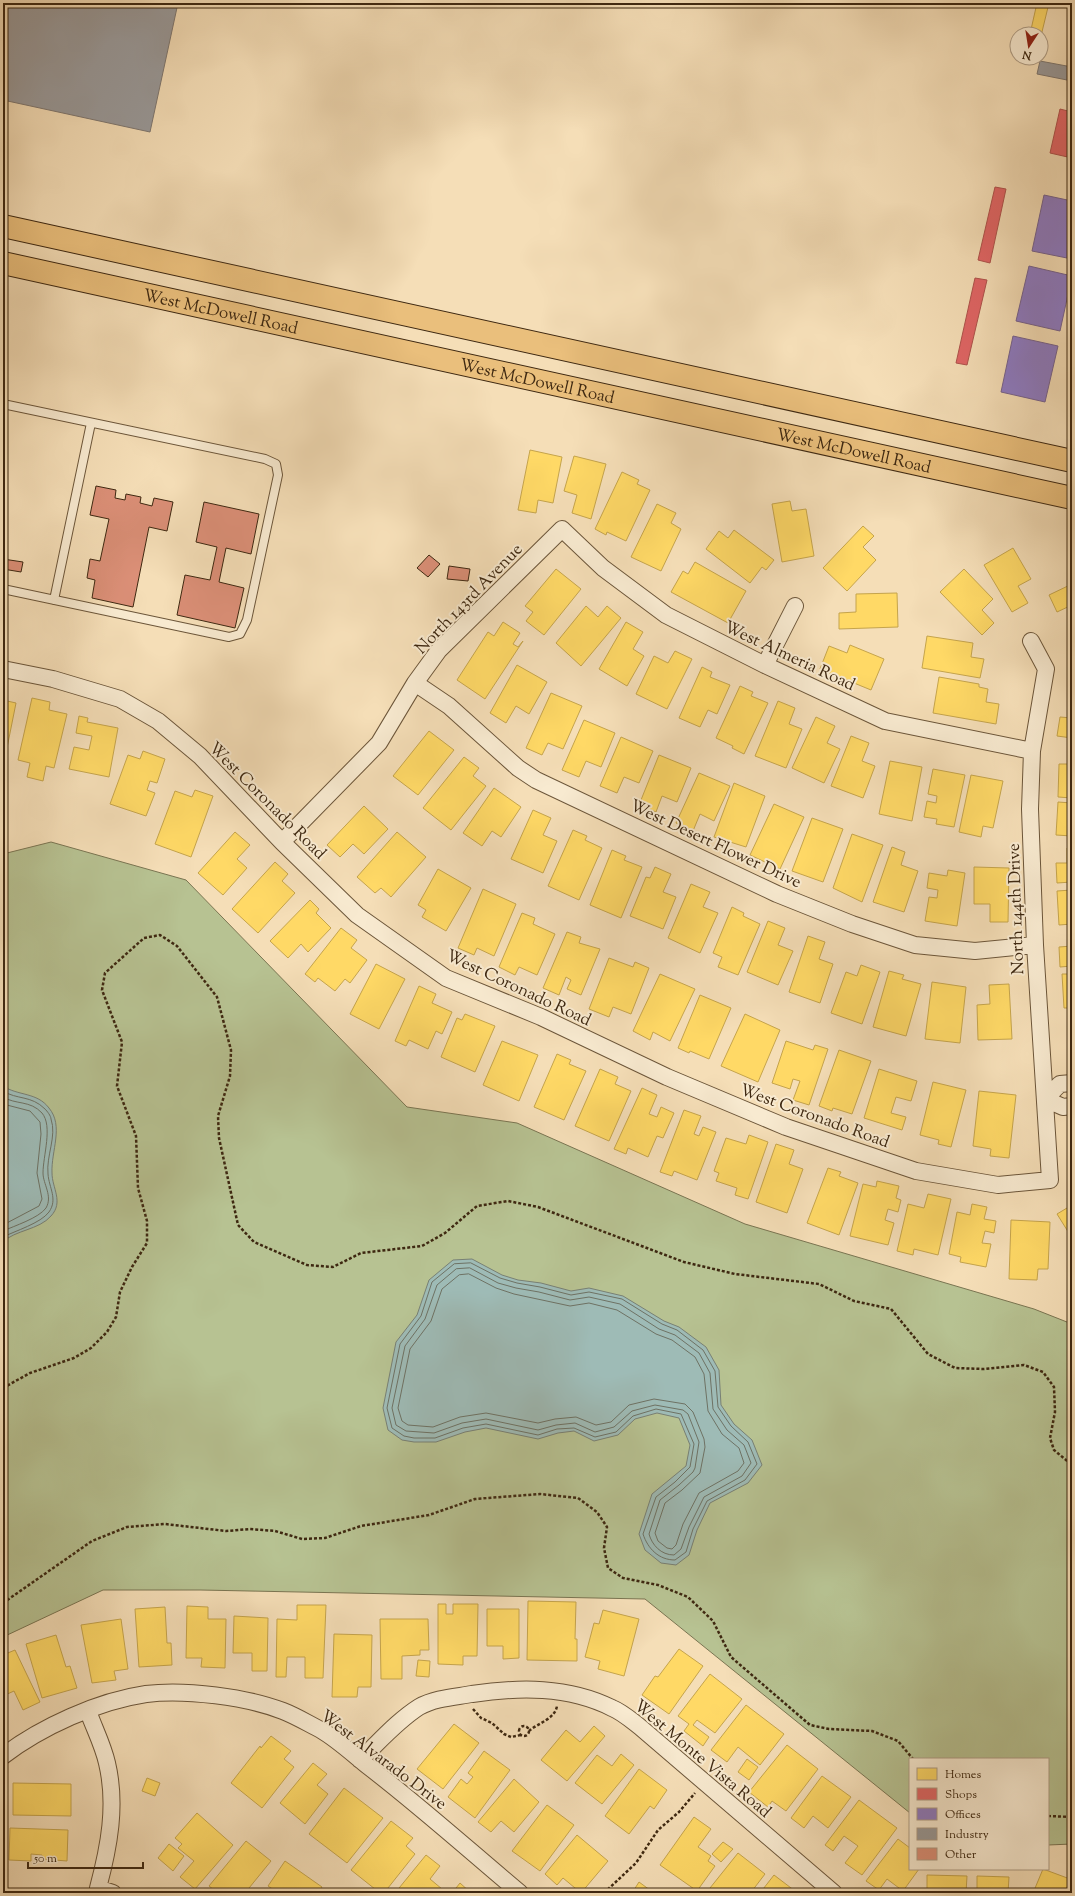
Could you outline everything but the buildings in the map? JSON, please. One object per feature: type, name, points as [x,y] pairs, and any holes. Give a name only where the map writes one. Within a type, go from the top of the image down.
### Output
[{"type":"main road","name":"West McDowell Road","points":[[3,226],[1072,461]]},
{"type":"main road","name":"West McDowell Road","points":[[3,263],[1072,498]]},
{"type":"main road","points":[[244,316],[251,281]]},
{"type":"street","name":"West Almeria Road","points":[[562,529],[603,568],[666,616],[765,665],[885,721],[1032,751]]},
{"type":"street","name":"North 143rd Avenue","points":[[282,842],[379,743],[415,683],[439,650],[562,529]]},
{"type":"street","points":[[765,665],[795,606]]},
{"type":"street","name":"North 144th Drive","points":[[1031,641],[1046,669],[1032,751],[1030,808],[1035,945],[1050,1180]]},
{"type":"street","name":"West Coronado Road","points":[[3,669],[53,679],[120,699],[158,721],[200,756],[282,842],[357,915],[446,978],[541,1017],[668,1077],[786,1127],[916,1172],[998,1185],[1050,1180]]},
{"type":"street","name":"West Desert Flower Drive","points":[[415,683],[450,706],[518,768],[536,780],[777,894],[852,924],[914,945],[975,951],[1035,945]]},
{"type":"street","points":[[1072,1083],[1060,1084],[1045,1099],[1063,1107],[1072,1106]]},
{"type":"street","name":"West Monte Vista Road","points":[[360,1760],[400,1722],[420,1707],[448,1697],[501,1690],[559,1692],[580,1695],[613,1708],[640,1727],[834,1893]]},
{"type":"street","name":"West Alvarado Drive","points":[[3,1756],[22,1741],[49,1727],[101,1705],[146,1694],[197,1694],[244,1701],[283,1711],[323,1731],[520,1893]]},
{"type":"street","points":[[88,1711],[107,1763],[112,1800],[109,1845],[96,1891],[113,1893]]},
{"type":"lane","points":[[3,404],[265,458],[276,464],[278,476],[247,620],[240,634],[229,637],[3,589]]},
{"type":"lane","points":[[54,600],[91,423]]},
{"type":"path","points":[[3,1388],[30,1373],[74,1358],[91,1348],[107,1332],[116,1317],[120,1292],[132,1267],[147,1243],[147,1221],[138,1188],[136,1136],[117,1086],[122,1042],[102,990],[105,973],[144,938],[160,935],[177,946],[217,997],[231,1050],[230,1076],[218,1116],[219,1138],[238,1225],[254,1242],[307,1265],[333,1267],[362,1252],[422,1246],[445,1233],[477,1206],[508,1201],[538,1207],[684,1262],[735,1274],[819,1284],[854,1301],[891,1309],[928,1354],[955,1368],[984,1369],[1024,1365],[1043,1372],[1054,1388],[1055,1412],[1050,1438],[1054,1450],[1072,1466]]},
{"type":"path","points":[[3,1603],[92,1540],[127,1527],[165,1524],[226,1531],[250,1529],[275,1530],[302,1539],[325,1538],[361,1526],[429,1515],[475,1499],[540,1494],[578,1498],[597,1512],[607,1527],[604,1548],[608,1568],[623,1578],[658,1585],[688,1597],[713,1621],[731,1657],[810,1725],[829,1729],[872,1731],[898,1741],[912,1758]]},
{"type":"path","points":[[469,1695],[473,1709],[481,1718],[492,1723],[507,1736],[526,1735],[529,1731],[555,1712],[559,1692]]},
{"type":"path","points":[[521,1735],[519,1731],[521,1726],[526,1726],[529,1731]]},
{"type":"path","points":[[604,1893],[636,1863],[658,1830],[685,1805],[704,1782]]},
{"type":"path","points":[[1049,1816],[1072,1817]]},
{"type":"green space","points":[[51,842],[186,880],[407,1107],[517,1123],[745,1224],[1034,1309],[1072,1324],[1072,1844],[1049,1845],[1049,1758],[909,1758],[909,1812],[645,1599],[200,1590],[103,1590],[3,1637],[3,854]]},
{"type":"water","points":[[3,1086],[39,1099],[49,1108],[53,1115],[56,1123],[56,1139],[52,1165],[52,1179],[57,1205],[55,1211],[46,1221],[14,1235],[3,1242]]},
{"type":"water","points":[[472,1259],[502,1275],[518,1280],[541,1283],[571,1291],[589,1288],[623,1296],[664,1321],[679,1327],[706,1347],[719,1370],[721,1405],[734,1424],[752,1440],[762,1465],[748,1483],[710,1503],[697,1530],[689,1555],[676,1565],[661,1563],[645,1550],[639,1534],[652,1494],[686,1466],[690,1445],[679,1418],[657,1413],[635,1419],[618,1435],[594,1441],[574,1431],[558,1433],[538,1439],[486,1428],[465,1432],[436,1442],[414,1442],[402,1440],[388,1430],[383,1408],[396,1342],[417,1315],[429,1280],[453,1260]]}]
